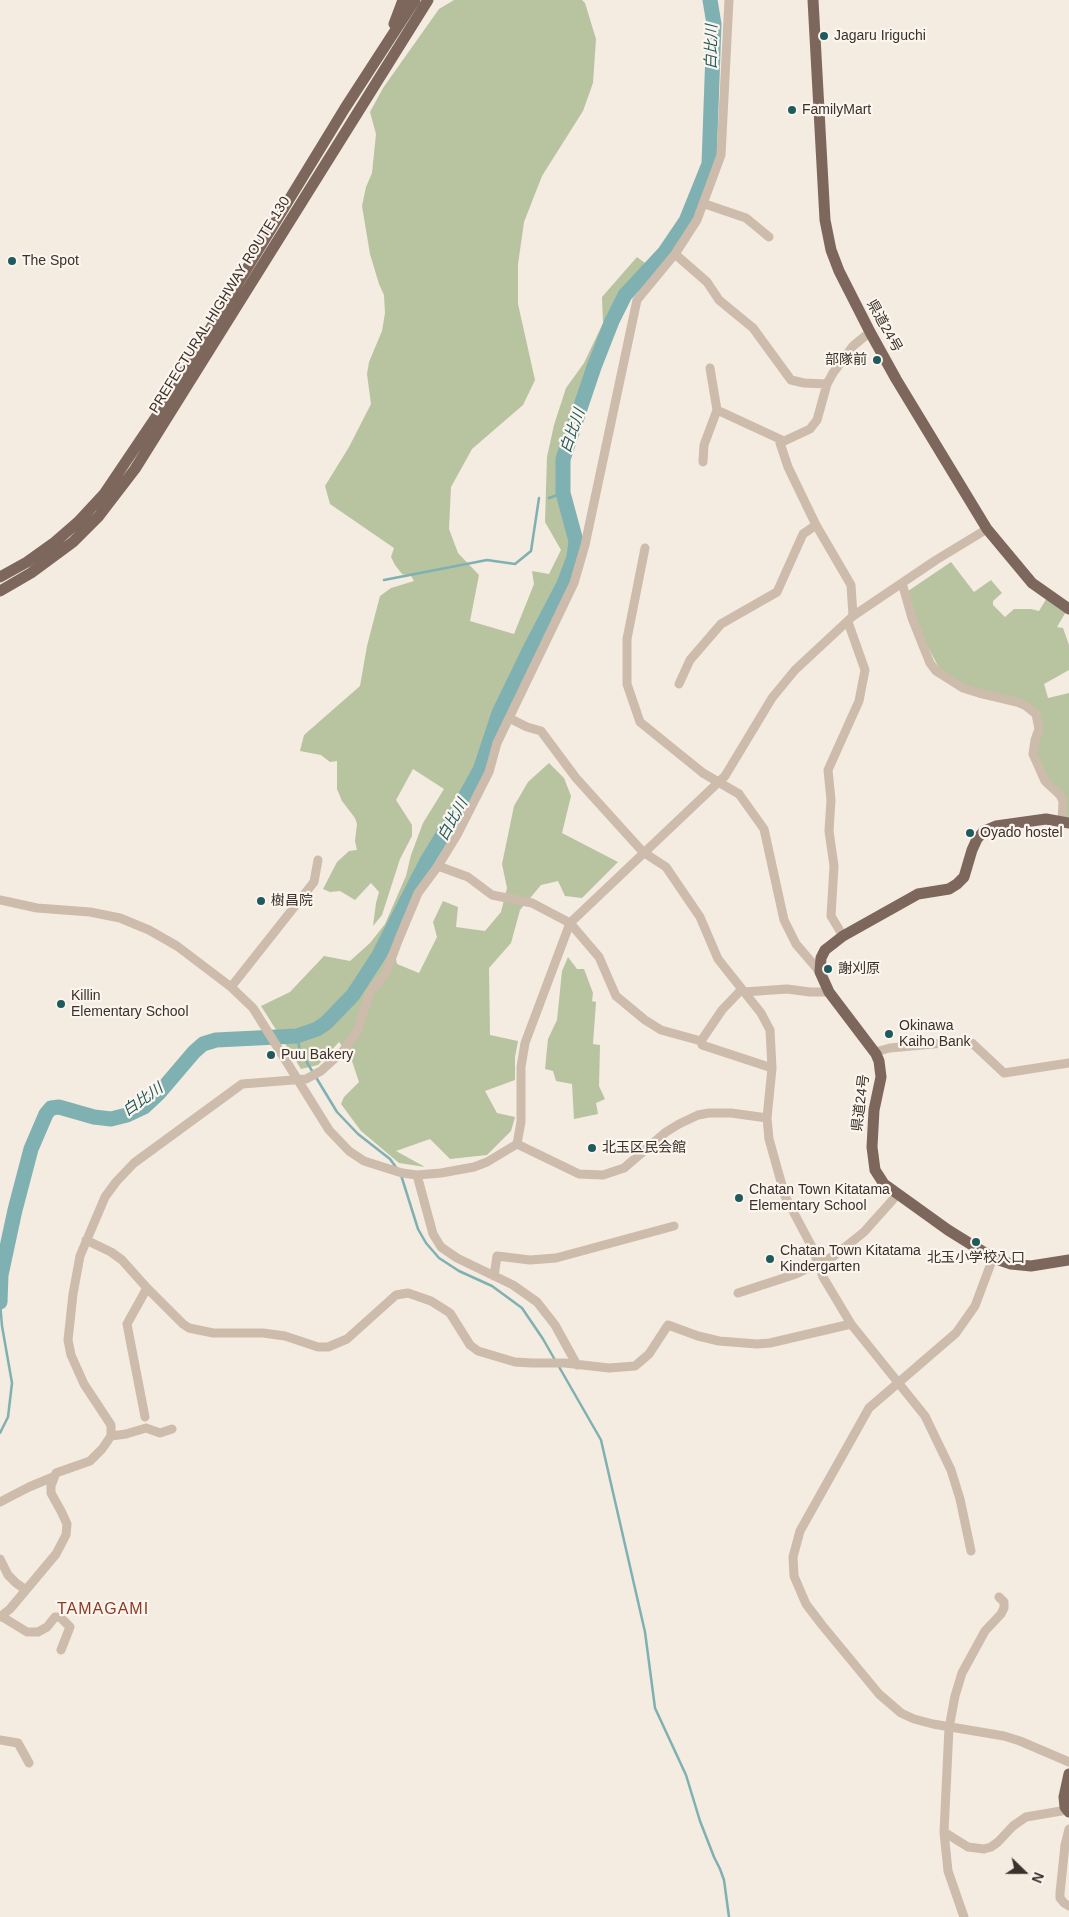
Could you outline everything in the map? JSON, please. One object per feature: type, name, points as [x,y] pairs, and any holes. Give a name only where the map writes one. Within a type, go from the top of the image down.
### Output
[{"type":"main road","points":[[377,59],[403,0]]},
{"type":"main road","name":"PREFECTURAL HIGHWAY ROUTE 130","points":[[0,577],[27,562],[55,542],[78,522],[104,494],[160,411],[345,108],[416,0]]},
{"type":"main road","name":"PREFECTURAL HIGHWAY ROUTE 130","points":[[0,591],[31,573],[73,542],[99,516],[135,470],[428,0]]},
{"type":"main road","points":[[384,70],[438,0]]},
{"type":"main road","name":"県道24号","points":[[813,0],[822,183],[828,236],[839,271],[870,332],[943,459],[987,530],[1032,583],[1069,609]]},
{"type":"main road","points":[[820,972],[821,958],[826,950],[843,936],[918,894],[948,889],[957,884],[964,877],[972,850],[977,839],[984,831],[996,826],[1046,819],[1066,822]]},
{"type":"main road","name":"県道24号","points":[[820,972],[829,992],[879,1061],[881,1076],[871,1133],[873,1162],[877,1175],[884,1184],[897,1195],[993,1258],[1012,1264],[1031,1266],[1069,1260]]},
{"type":"main road","points":[[1068,1811],[1064,1797],[1069,1774]]},
{"type":"street","points":[[62,1650],[70,1627],[60,1617],[55,1617],[47,1628],[38,1632],[27,1632],[1,1616],[56,1554],[66,1535],[67,1524],[51,1493],[53,1478],[59,1471],[90,1461],[111,1436],[111,1425],[84,1384],[71,1355],[68,1340],[75,1278],[86,1240],[104,1197],[134,1164],[242,1084],[302,1079],[322,1071],[343,1051],[357,1032],[370,992],[386,973],[418,893],[438,866],[457,835],[489,772],[497,743],[574,583],[585,545],[637,300],[674,254],[697,220],[705,204],[721,155],[729,0]]},
{"type":"street","points":[[705,204],[746,218],[769,237]]},
{"type":"street","points":[[674,254],[708,282],[719,300],[753,328],[791,380],[804,383],[827,384]]},
{"type":"street","points":[[843,936],[831,916],[834,866],[829,831],[831,800],[828,770],[860,701],[866,670],[850,619],[851,585],[816,525],[788,467],[780,443],[810,428],[817,420],[827,384],[833,373],[853,346],[870,332]]},
{"type":"street","points":[[703,462],[704,445],[717,410],[710,368]]},
{"type":"street","points":[[717,410],[784,441]]},
{"type":"street","points":[[679,684],[690,660],[721,624],[777,592],[803,534],[816,525]]},
{"type":"street","points":[[0,900],[36,908],[90,912],[120,918],[149,930],[177,946],[231,987],[253,1008],[277,1048],[302,1079],[329,1130],[340,1143],[364,1161],[393,1171],[414,1175],[441,1173],[474,1167],[487,1162],[517,1144],[521,1122],[521,1067],[526,1044],[570,923],[725,776],[772,698],[795,670],[850,619],[936,560],[987,530]]},
{"type":"street","points":[[645,548],[627,639],[627,684],[640,722],[703,773],[739,794],[764,829],[784,920],[796,944],[820,972]]},
{"type":"street","points":[[902,583],[912,618],[930,663],[936,670],[964,688],[979,694],[1017,702],[1036,714],[1039,724],[1033,754],[1045,781],[1060,795],[1063,801],[1066,822]]},
{"type":"street","points":[[509,718],[526,727],[541,731],[576,778],[643,852],[666,867],[700,917],[718,959],[760,1013],[770,1030],[772,1068],[766,1118],[769,1139],[786,1196],[812,1247],[823,1276],[851,1324],[925,1416],[951,1470],[972,1551]]},
{"type":"street","points":[[231,987],[314,882],[318,860]]},
{"type":"street","points":[[438,866],[468,877],[492,895],[532,903],[570,923],[598,957],[616,996],[645,1020],[661,1030],[701,1041],[702,1045],[772,1068]]},
{"type":"street","points":[[701,1041],[722,1010],[743,990],[787,989],[829,992]]},
{"type":"street","points":[[874,1052],[890,1048],[966,1041],[972,1044],[1004,1073],[1069,1062]]},
{"type":"street","points":[[517,1144],[579,1174],[603,1175],[624,1168],[666,1132],[698,1115],[731,1113],[766,1118]]},
{"type":"street","points":[[414,1175],[433,1234],[441,1247],[457,1258],[527,1294],[537,1302],[555,1325],[577,1365]]},
{"type":"street","points":[[738,1293],[796,1274],[834,1256],[856,1239],[897,1195]]},
{"type":"street","points":[[494,1276],[497,1256],[530,1260],[556,1258],[674,1226]]},
{"type":"street","points":[[86,1240],[111,1252],[122,1260],[183,1324],[196,1330],[213,1333],[262,1333],[285,1336],[318,1346],[328,1347],[347,1339],[396,1295],[408,1293],[431,1301],[450,1313],[470,1345],[478,1351],[515,1362],[610,1368],[635,1366],[649,1354],[668,1325],[698,1336],[719,1341],[757,1344],[770,1343],[851,1324]]},
{"type":"street","points":[[993,1258],[974,1306],[956,1333],[869,1408],[800,1531],[793,1557],[794,1576],[806,1604],[890,1704],[914,1719],[949,1728],[981,1731],[1004,1736],[1069,1762]]},
{"type":"street","points":[[145,1417],[127,1324],[147,1288]]},
{"type":"street","points":[[111,1436],[146,1428],[160,1433],[172,1429]]},
{"type":"street","points":[[0,1502],[36,1483],[53,1478]]},
{"type":"street","points":[[0,1559],[8,1575],[26,1590]]},
{"type":"street","points":[[964,1917],[948,1871],[944,1832],[949,1728],[955,1696],[962,1673],[985,1631],[1001,1614],[1004,1608],[1004,1602],[999,1597]]},
{"type":"street","points":[[0,1740],[18,1743],[29,1762]]},
{"type":"street","points":[[944,1832],[968,1847],[984,1849],[998,1842],[1013,1826],[1026,1817],[1068,1811]]},
{"type":"street","points":[[1069,1829],[1065,1845],[1060,1893],[1060,1898],[1069,1906]]},
{"type":"green space","points":[[454,0],[582,0],[585,3],[596,39],[593,83],[583,111],[542,176],[524,222],[518,264],[518,304],[535,380],[523,405],[472,449],[451,487],[449,529],[458,553],[479,575],[470,621],[514,634],[534,584],[532,571],[549,574],[561,550],[545,522],[547,457],[554,425],[566,388],[584,363],[603,323],[602,297],[637,257],[645,263],[609,314],[587,369],[556,470],[556,494],[579,543],[575,563],[563,596],[509,703],[479,780],[406,907],[392,941],[397,964],[419,973],[437,937],[433,922],[443,901],[458,907],[456,927],[485,931],[501,912],[507,888],[502,864],[514,806],[528,782],[549,763],[564,778],[571,796],[562,833],[618,862],[582,898],[565,896],[558,881],[541,885],[520,910],[511,943],[489,968],[490,1035],[518,1041],[515,1057],[515,1080],[485,1091],[497,1113],[515,1117],[511,1131],[487,1155],[450,1159],[430,1139],[396,1151],[425,1167],[399,1163],[361,1131],[341,1104],[344,1097],[359,1082],[351,1058],[339,1042],[318,1065],[301,1069],[261,1006],[290,992],[324,956],[350,961],[370,943],[385,924],[406,876],[411,855],[423,823],[444,789],[413,769],[396,800],[412,825],[412,836],[400,859],[382,915],[373,926],[379,892],[371,883],[355,900],[340,891],[330,892],[323,889],[337,862],[349,851],[357,850],[355,841],[357,824],[355,818],[342,801],[337,789],[337,761],[330,762],[321,755],[300,751],[304,735],[360,686],[367,646],[380,596],[391,588],[414,581],[411,576],[402,574],[395,565],[391,557],[394,548],[330,504],[325,486],[349,447],[371,404],[367,374],[369,362],[382,331],[385,313],[384,295],[370,254],[362,206],[366,187],[372,173],[376,134],[370,112],[383,88],[439,9]]},
{"type":"green space","points":[[951,562],[974,592],[991,580],[1002,593],[993,601],[993,605],[1005,617],[1014,609],[1039,611],[1048,596],[1067,610],[1057,627],[1063,628],[1069,645],[1069,670],[1044,684],[1048,698],[1069,693],[1069,822],[1062,821],[1063,803],[1035,758],[1038,731],[1035,712],[974,692],[939,668],[927,645],[915,617],[908,591]]},
{"type":"green space","points":[[568,957],[577,969],[584,969],[593,993],[592,1001],[596,1002],[593,1044],[600,1045],[599,1086],[605,1099],[596,1103],[598,1114],[574,1119],[572,1084],[556,1081],[553,1071],[545,1069],[548,1039],[557,1020],[562,971]]},
{"type":"waterway","name":"白比川","points":[[0,1302],[1,1275],[31,1149],[46,1114],[51,1108],[59,1107],[94,1117],[111,1119],[127,1115],[144,1107],[159,1093],[203,1044],[216,1040],[297,1036],[317,1029],[326,1023],[353,995],[379,955],[427,861],[480,770],[499,713],[564,584],[574,557],[576,541],[563,493],[563,459],[594,367],[612,321],[625,295],[665,252],[686,221],[709,164],[714,24],[710,0]]},
{"type":"waterway","points":[[549,498],[563,493]]},
{"type":"waterway","points":[[384,580],[487,560],[515,564],[531,551],[539,498]]},
{"type":"waterway","points":[[297,1036],[300,1051],[337,1112],[358,1134],[390,1159],[398,1170]]},
{"type":"waterway","points":[[401,1175],[418,1229],[426,1243],[439,1258],[459,1271],[492,1286],[522,1308],[555,1360]]},
{"type":"waterway","name":"白比川","points":[[0,1302],[2,1326],[12,1383],[8,1417],[0,1433]]},
{"type":"waterway","points":[[558,1365],[601,1440],[645,1632],[655,1708],[686,1775],[700,1821],[724,1880],[729,1917]]},
{"type":"place","name":"Jagaru Iriguchi","points":[[824,36]]},
{"type":"place","name":"FamilyMart","points":[[792,110]]},
{"type":"place","name":"The Spot","points":[[12,261]]},
{"type":"place","name":"部隊前","points":[[877,360]]},
{"type":"place","name":"Oyado hostel","points":[[970,833]]},
{"type":"place","name":"樹昌院","points":[[261,901]]},
{"type":"place","name":"謝刈原","points":[[828,969]]},
{"type":"place","name":"Killin Elementary School","points":[[61,1004]]},
{"type":"place","name":"Okinawa Kaiho Bank","points":[[889,1034]]},
{"type":"place","name":"Puu Bakery","points":[[271,1055]]},
{"type":"place","name":"北玉区民会館","points":[[592,1148]]},
{"type":"place","name":"Chatan Town Kitatama Elementary School","points":[[739,1198]]},
{"type":"place","name":"北玉小学校入口","points":[[976,1242]]},
{"type":"place","name":"Chatan Town Kitatama Kindergarten","points":[[770,1259]]},
{"type":"district","name":"TAMAGAMI","points":[[103,1610]]}]
